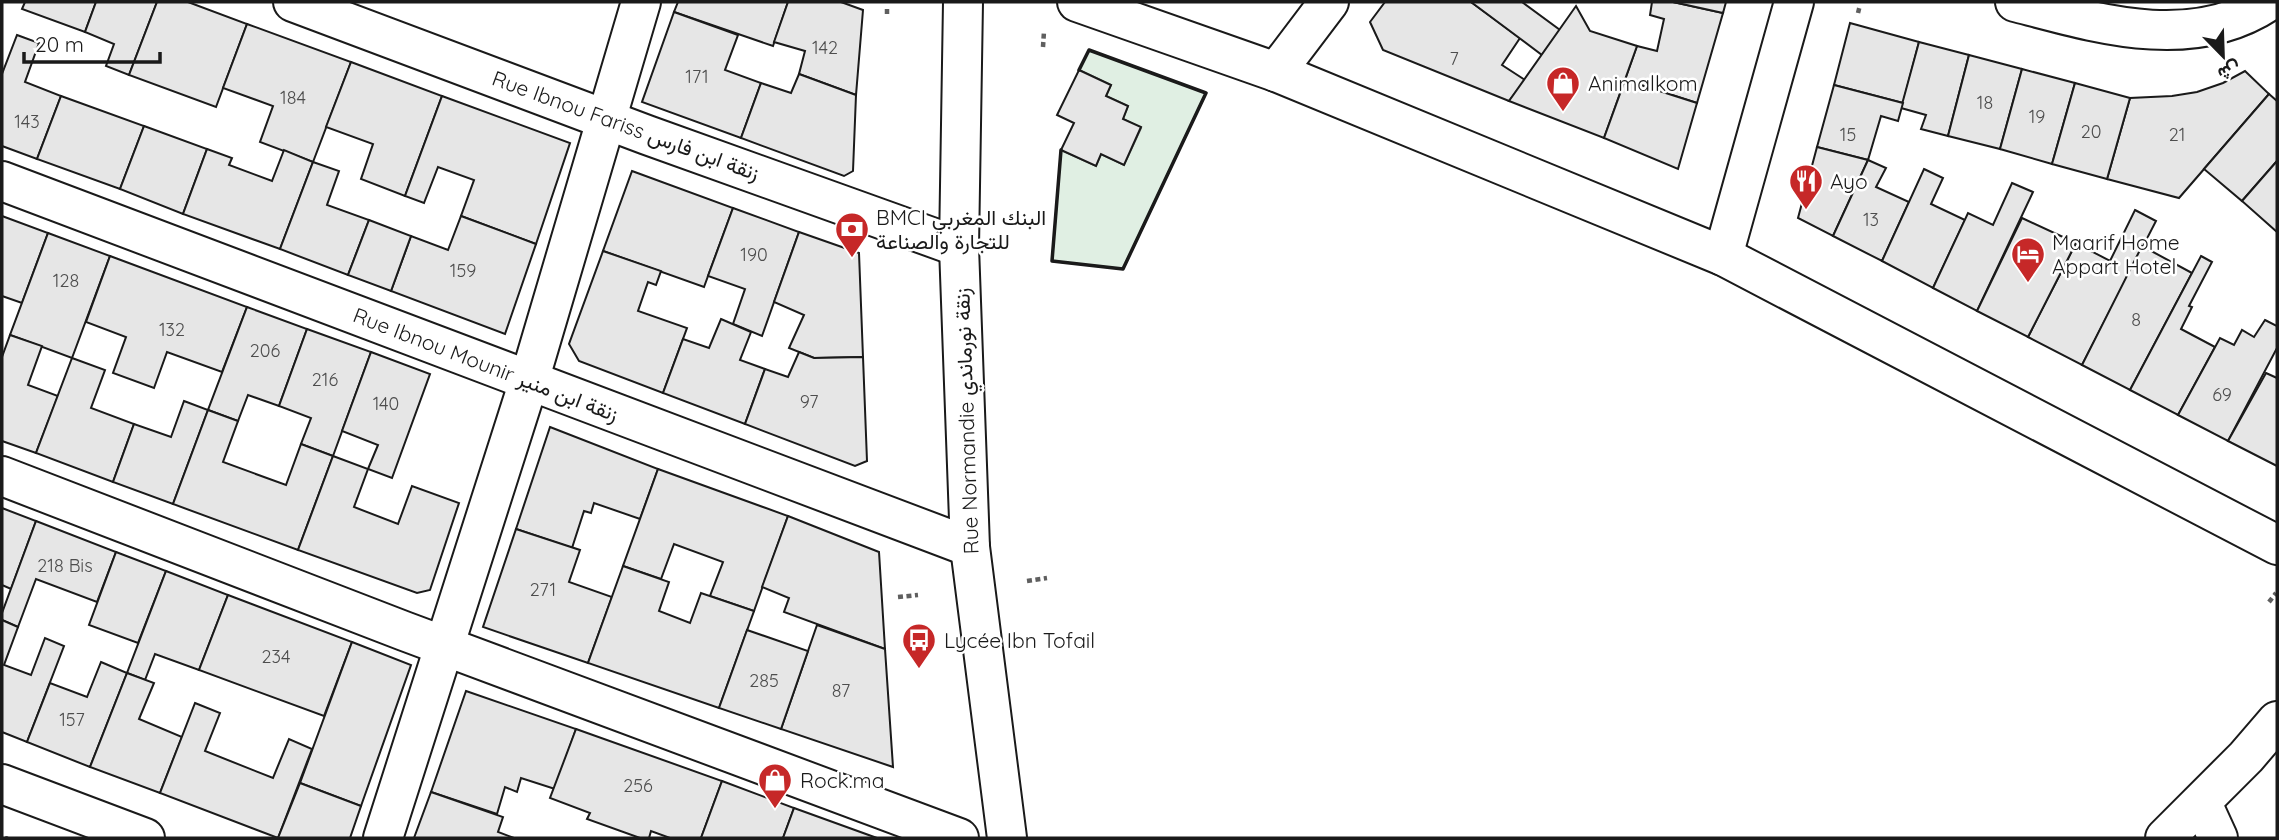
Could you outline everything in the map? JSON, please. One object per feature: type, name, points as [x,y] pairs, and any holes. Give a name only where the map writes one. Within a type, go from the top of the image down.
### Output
[{"type":"street","name":"Rue Ibnou Fariss زنقة ابن فارس","points":[[293,2],[959,247]]},
{"type":"street","points":[[383,838],[528,381],[641,2]]},
{"type":"street","name":"Rue Normandie زنقة نورماندي","points":[[963,2],[959,247],[970,547],[1007,838]]},
{"type":"street","points":[[1077,2],[1276,72],[1723,256],[2277,545]]},
{"type":"street","points":[[1276,72],[1329,2]]},
{"type":"street","points":[[1723,256],[1794,2]]},
{"type":"street","points":[[2015,2],[2113,26],[2179,30],[2234,19],[2268,2]]},
{"type":"street","name":"Rue Ibnou Mounir زنقة ابن منير","points":[[2,181],[970,547]]},
{"type":"street","points":[[2,477],[444,646],[959,838]]},
{"type":"street","points":[[2165,838],[2202,803],[2277,721]]},
{"type":"street","points":[[2,784],[145,838]]},
{"type":"street","points":[[2202,803],[2218,838]]},
{"type":"path","points":[[1858,13],[1860,5]]},
{"type":"path","points":[[1043,47],[1044,31]]},
{"type":"path","points":[[1027,581],[1047,578]]},
{"type":"path","points":[[2269,602],[2277,593]]},
{"type":"path","points":[[898,597],[918,595]]},
{"type":"green space","points":[[1089,50],[1206,93],[1123,269],[1052,261],[1061,150],[1096,166],[1101,154],[1124,165],[1141,128],[1123,119],[1128,106],[1106,96],[1111,85],[1079,70]]},
{"type":"building","points":[[25,2],[96,2],[85,32],[22,9]]},
{"type":"building","points":[[96,2],[157,2],[129,75],[106,66],[114,44],[85,32]]},
{"type":"building","points":[[157,2],[188,2],[247,24],[216,107],[129,75]]},
{"type":"building","points":[[678,2],[788,2],[773,46],[674,12]]},
{"type":"building","points":[[788,2],[841,2],[863,10],[856,95],[799,74],[805,51],[774,42]]},
{"type":"building","points":[[1385,2],[1471,2],[1520,38],[1502,65],[1525,80],[1509,101],[1383,50],[1370,22]]},
{"type":"building","points":[[1471,2],[1522,2],[1560,30],[1542,55]]},
{"type":"building","points":[[1652,2],[1673,2],[1723,13],[1697,103],[1625,80],[1637,46],[1657,51],[1664,19],[1650,15]]},
{"type":"building","points":[[1673,2],[1726,2],[1723,13]]},
{"type":"building","points":[[1576,6],[1590,31],[1637,46],[1604,138],[1509,101]]},
{"type":"building","points":[[674,12],[738,35],[725,70],[761,83],[741,138],[642,102]]},
{"type":"building","points":[[1850,23],[1919,42],[1903,103],[1834,85]]},
{"type":"building","points":[[247,24],[351,62],[313,162],[260,142],[273,106],[223,88]]},
{"type":"building","points":[[17,35],[39,43],[25,82],[61,96],[37,159],[2,146],[2,74]]},
{"type":"building","points":[[1919,42],[1969,55],[1948,136],[1921,129],[1926,115],[1901,108]]},
{"type":"building","points":[[1969,55],[2022,69],[2000,149],[1948,136]]},
{"type":"building","points":[[351,62],[442,96],[405,196],[361,179],[373,144],[326,127]]},
{"type":"building","points":[[2022,69],[2075,83],[2052,164],[2000,149]]},
{"type":"building","points":[[1079,70],[1111,85],[1106,96],[1128,106],[1123,119],[1141,127],[1124,165],[1101,154],[1096,166],[1061,150],[1074,123],[1057,115]]},
{"type":"building","points":[[2245,71],[2269,94],[2179,198],[2107,179],[2130,98],[2197,92],[2223,83]]},
{"type":"building","points":[[799,74],[856,95],[853,171],[844,176],[741,138],[761,83],[791,93]]},
{"type":"building","points":[[1625,80],[1697,103],[1678,169],[1604,138]]},
{"type":"building","points":[[2075,83],[2130,98],[2107,179],[2052,164]]},
{"type":"building","points":[[1834,85],[1903,103],[1898,121],[1881,116],[1868,160],[1817,147]]},
{"type":"building","points":[[2269,94],[2277,101],[2277,161],[2242,201],[2204,169]]},
{"type":"building","points":[[61,96],[144,126],[120,189],[37,159]]},
{"type":"building","points":[[442,96],[570,143],[536,244],[461,216],[474,180],[438,167],[424,203],[405,196]]},
{"type":"building","points":[[144,126],[207,149],[183,214],[120,189]]},
{"type":"building","points":[[1817,147],[1868,160],[1833,236],[1798,218]]},
{"type":"building","points":[[207,149],[232,158],[229,165],[272,181],[284,150],[313,162],[280,249],[183,214]]},
{"type":"building","points":[[1868,160],[1886,168],[1876,187],[1909,202],[1882,261],[1833,236]]},
{"type":"building","points":[[2277,161],[2277,232],[2242,201]]},
{"type":"building","points":[[313,162],[339,171],[327,205],[369,220],[348,275],[280,249]]},
{"type":"building","points":[[1924,169],[1943,178],[1931,204],[1965,220],[1933,288],[1882,261]]},
{"type":"building","points":[[632,171],[733,208],[704,287],[603,251]]},
{"type":"building","points":[[2012,183],[2033,192],[1977,311],[1933,288],[1968,213],[1993,225]]},
{"type":"building","points":[[733,208],[799,232],[762,336],[733,324],[745,289],[708,276]]},
{"type":"building","points":[[2135,210],[2156,221],[2082,365],[2028,337],[2076,243],[2110,261]]},
{"type":"building","points":[[2,216],[48,233],[22,303],[2,296]]},
{"type":"building","points":[[461,216],[536,244],[505,334],[391,291],[411,236],[448,250]]},
{"type":"building","points":[[2022,218],[2076,243],[2028,337],[1977,311]]},
{"type":"building","points":[[369,220],[411,236],[391,291],[348,275]]},
{"type":"building","points":[[799,232],[859,253],[863,357],[814,358],[789,348],[804,315],[774,302]]},
{"type":"building","points":[[48,233],[110,256],[72,358],[10,335]]},
{"type":"building","points":[[2142,246],[2192,273],[2130,390],[2082,365]]},
{"type":"building","points":[[603,251],[661,271],[656,285],[648,282],[638,311],[687,328],[663,393],[579,361],[569,344]]},
{"type":"building","points":[[110,256],[247,307],[222,372],[167,352],[154,388],[113,373],[126,337],[86,322]]},
{"type":"building","points":[[2201,256],[2212,262],[2189,306],[2192,307],[2181,329],[2215,347],[2178,415],[2130,390]]},
{"type":"building","points":[[247,307],[307,329],[279,406],[248,395],[238,421],[208,410]]},
{"type":"building","points":[[721,319],[751,332],[740,360],[765,369],[745,424],[663,393],[683,339],[709,348]]},
{"type":"building","points":[[2265,320],[2277,326],[2277,348],[2228,441],[2178,415],[2220,338],[2234,345],[2242,330],[2254,337]]},
{"type":"building","points":[[307,329],[371,352],[333,456],[301,444],[311,418],[279,406]]},
{"type":"building","points":[[10,335],[42,346],[28,385],[58,396],[36,453],[2,441],[2,357]]},
{"type":"building","points":[[371,352],[430,374],[392,478],[368,469],[378,445],[342,431]]},
{"type":"building","points":[[799,352],[814,358],[863,357],[867,461],[855,466],[745,424],[765,369],[788,377]]},
{"type":"building","points":[[72,358],[105,370],[91,408],[134,424],[113,482],[36,453]]},
{"type":"building","points":[[2266,373],[2277,378],[2277,466],[2228,441]]},
{"type":"building","points":[[184,401],[208,410],[173,504],[113,482],[134,424],[171,437]]},
{"type":"building","points":[[208,410],[238,421],[223,462],[286,485],[301,444],[333,456],[298,550],[173,504]]},
{"type":"building","points":[[550,427],[658,469],[640,519],[594,503],[591,513],[584,511],[572,548],[516,529]]},
{"type":"building","points":[[333,456],[368,469],[354,507],[398,524],[412,486],[459,503],[430,590],[417,593],[298,550]]},
{"type":"building","points":[[658,469],[788,516],[754,611],[710,596],[723,562],[674,544],[661,579],[623,566]]},
{"type":"building","points":[[2,508],[36,521],[11,589],[2,585]]},
{"type":"building","points":[[788,516],[879,552],[885,649],[784,612],[789,598],[762,587]]},
{"type":"building","points":[[36,521],[116,552],[97,602],[36,579],[18,627],[2,620],[2,613]]},
{"type":"building","points":[[516,529],[580,550],[569,582],[612,597],[588,663],[483,627]]},
{"type":"building","points":[[116,552],[166,571],[138,643],[89,625]]},
{"type":"building","points":[[623,566],[669,582],[659,611],[690,623],[701,593],[754,611],[719,708],[588,663]]},
{"type":"building","points":[[166,571],[228,595],[199,670],[155,654],[145,680],[127,673]]},
{"type":"building","points":[[228,595],[352,642],[324,716],[199,670]]},
{"type":"building","points":[[2,620],[18,627],[4,665],[31,675],[45,638],[64,646],[27,742],[2,732]]},
{"type":"building","points":[[817,625],[885,649],[893,767],[781,729]]},
{"type":"building","points":[[747,630],[808,651],[781,729],[719,708]]},
{"type":"building","points":[[352,642],[411,665],[361,806],[300,783]]},
{"type":"building","points":[[101,662],[127,673],[90,767],[27,742],[50,683],[87,697]]},
{"type":"building","points":[[127,673],[154,683],[139,719],[182,737],[160,793],[90,767]]},
{"type":"building","points":[[466,691],[576,729],[555,789],[521,778],[517,792],[505,787],[497,814],[431,792]]},
{"type":"building","points":[[195,703],[220,713],[205,751],[273,778],[289,739],[312,749],[278,838],[160,793]]},
{"type":"building","points":[[576,729],[722,781],[701,838],[670,838],[651,831],[649,838],[640,838],[587,819],[590,813],[550,798]]},
{"type":"building","points":[[722,781],[794,808],[783,838],[701,838]]},
{"type":"building","points":[[300,783],[361,806],[350,838],[278,838]]},
{"type":"building","points":[[431,792],[503,817],[498,832],[514,838],[414,838]]},
{"type":"building","points":[[794,808],[877,838],[783,838]]},
{"type":"wall","points":[[1061,150],[1052,261],[1123,269],[1206,93],[1089,50],[1079,70]]},
{"type":"place","name":"Animalkom","points":[[1563,113]]},
{"type":"place","name":"Ayo","points":[[1806,211]]},
{"type":"place","name":"BMCI البنك المغربي للتجارة والصناعة","points":[[852,259]]},
{"type":"place","name":"Maarif Home Appart Hotel","points":[[2028,284]]},
{"type":"place","name":"Lycée Ibn Tofail","points":[[919,670]]},
{"type":"place","name":"Rock.ma","points":[[775,810]]}]
